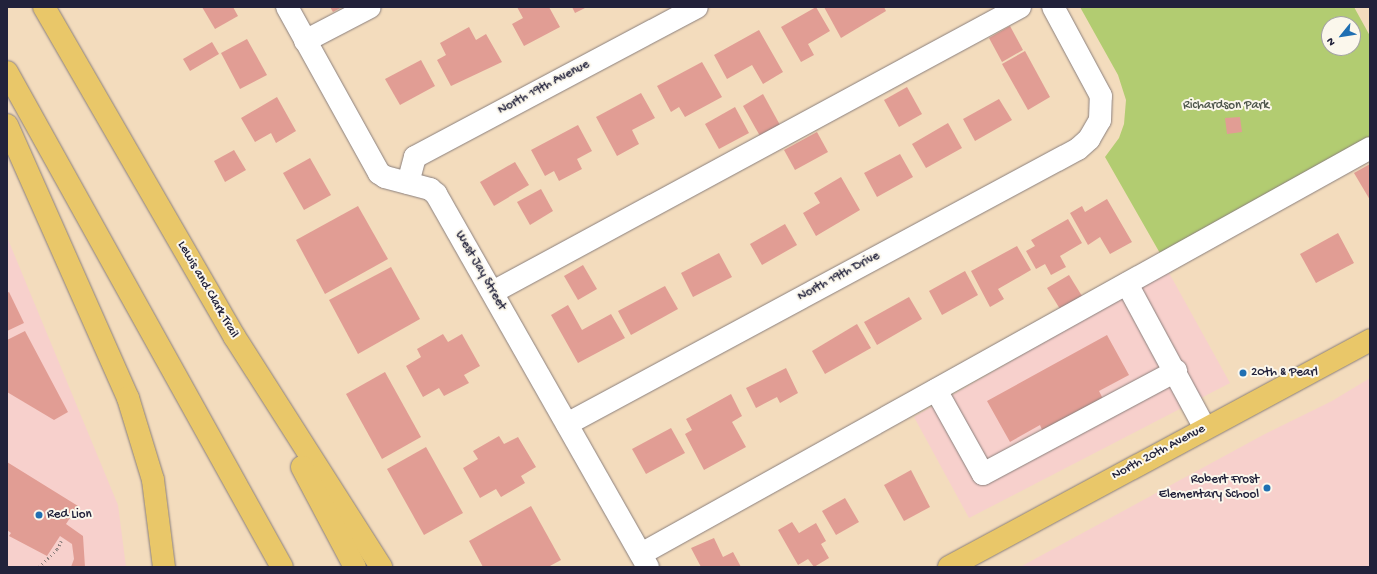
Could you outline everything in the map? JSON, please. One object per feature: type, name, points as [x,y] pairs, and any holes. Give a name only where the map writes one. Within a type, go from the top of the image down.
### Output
[{"type":"main road","name":"Lewis and Clark Trail","points":[[44,7],[234,336],[382,567]]},
{"type":"main road","points":[[7,72],[282,567]]},
{"type":"main road","points":[[7,125],[128,398],[153,480],[164,567]]},
{"type":"main road","points":[[234,336],[355,567]]},
{"type":"main road","name":"North 20th Avenue","points":[[949,567],[1370,340]]},
{"type":"street","name":"West Jay Street","points":[[287,7],[379,172],[385,177],[434,190],[644,561]]},
{"type":"street","points":[[306,41],[370,7]]},
{"type":"street","points":[[493,292],[1020,7]]},
{"type":"street","name":"North 19th Drive","points":[[567,424],[1078,148],[1089,139],[1100,120],[1101,96],[1053,7]]},
{"type":"street","name":"North 19th Avenue","points":[[408,183],[415,157],[687,9]]},
{"type":"street","points":[[644,561],[936,390],[1370,148]]},
{"type":"street","points":[[1127,284],[1176,371],[1205,428]]},
{"type":"street","points":[[936,390],[983,474],[1176,371]]},
{"type":"path","points":[[39,567],[57,549],[61,541]]},
{"type":"shaded area","points":[[7,237],[118,505],[126,567],[7,567]]},
{"type":"shaded area","points":[[1168,271],[1230,383],[969,518],[914,417]]},
{"type":"shaded area","name":"Robert Frost Elementary School","points":[[1370,378],[1370,567],[1020,567],[1263,435],[1332,401]]},
{"type":"green space","name":"Richardson Park","points":[[1080,7],[1354,7],[1359,16],[1321,16],[1321,56],[1361,56],[1361,20],[1370,36],[1370,139],[1161,255],[1105,157],[1119,138],[1124,124],[1126,100],[1118,75]]},
{"type":"building","points":[[202,7],[233,7],[238,16],[215,29]]},
{"type":"building","points":[[330,7],[342,7],[333,12]]},
{"type":"building","points":[[517,7],[549,7],[560,27],[524,46],[512,24],[523,18]]},
{"type":"building","points":[[572,7],[587,7],[575,13]]},
{"type":"building","points":[[816,7],[830,31],[808,44],[814,55],[801,62],[781,27]]},
{"type":"building","points":[[824,7],[884,7],[886,11],[841,38]]},
{"type":"building","points":[[1010,26],[1023,50],[1002,62],[989,38]]},
{"type":"building","points":[[469,27],[476,40],[486,34],[502,62],[451,86],[437,60],[446,55],[440,43]]},
{"type":"building","points":[[759,30],[783,72],[763,84],[752,65],[727,79],[714,55]]},
{"type":"building","points":[[247,39],[267,75],[240,89],[221,53]]},
{"type":"building","points":[[212,42],[219,54],[190,71],[183,59]]},
{"type":"building","points":[[1025,51],[1050,97],[1028,110],[1002,64]]},
{"type":"building","points":[[421,60],[435,86],[400,105],[385,79]]},
{"type":"building","points":[[702,62],[722,97],[685,117],[679,107],[671,112],[657,86]]},
{"type":"building","points":[[907,87],[922,114],[899,127],[884,100]]},
{"type":"building","points":[[641,93],[655,118],[632,130],[639,144],[617,156],[596,117]]},
{"type":"building","points":[[763,94],[780,125],[760,136],[743,106]]},
{"type":"building","points":[[277,97],[296,131],[276,143],[271,133],[255,142],[241,118]]},
{"type":"building","points":[[999,99],[1012,120],[975,141],[963,119]]},
{"type":"building","points":[[735,107],[749,133],[719,149],[705,124]]},
{"type":"building","points":[[1240,117],[1242,132],[1227,134],[1225,118]]},
{"type":"building","points":[[948,123],[962,148],[926,168],[912,144]]},
{"type":"building","points":[[578,125],[592,151],[577,159],[582,169],[559,181],[554,171],[545,176],[531,150]]},
{"type":"building","points":[[817,132],[828,152],[795,170],[784,150]]},
{"type":"building","points":[[234,150],[246,170],[225,182],[214,161]]},
{"type":"building","points":[[900,154],[913,177],[877,197],[864,173]]},
{"type":"building","points":[[310,158],[331,195],[304,210],[283,173]]},
{"type":"building","points":[[515,162],[529,185],[494,206],[480,182]]},
{"type":"building","points":[[1370,164],[1370,200],[1354,173]]},
{"type":"building","points":[[841,177],[860,210],[816,236],[803,213],[820,203],[814,193]]},
{"type":"building","points":[[541,189],[553,211],[530,225],[517,202]]},
{"type":"building","points":[[1107,199],[1132,242],[1110,254],[1100,237],[1088,245],[1070,213],[1082,206],[1085,212]]},
{"type":"building","points":[[358,206],[388,259],[325,294],[296,240]]},
{"type":"building","points":[[1068,219],[1082,243],[1060,256],[1066,267],[1051,275],[1045,264],[1036,269],[1026,251],[1035,246],[1031,240]]},
{"type":"building","points":[[785,224],[797,245],[762,265],[750,244]]},
{"type":"building","points":[[1338,233],[1354,263],[1316,283],[1300,254]]},
{"type":"building","points":[[1017,246],[1031,270],[998,289],[1004,299],[990,307],[971,271]]},
{"type":"building","points":[[719,253],[732,277],[693,297],[681,273]]},
{"type":"building","points":[[583,265],[597,289],[578,300],[564,276]]},
{"type":"building","points":[[391,267],[420,319],[358,354],[329,300]]},
{"type":"building","points":[[965,271],[978,295],[942,315],[929,291]]},
{"type":"building","points":[[1069,275],[1082,296],[1060,309],[1047,288]]},
{"type":"building","points":[[665,286],[678,309],[631,335],[618,311]]},
{"type":"building","points":[[9,292],[24,323],[7,331],[7,293]]},
{"type":"building","points":[[909,297],[922,319],[877,345],[864,322]]},
{"type":"building","points":[[568,305],[582,330],[611,314],[625,338],[578,363],[551,315]]},
{"type":"building","points":[[857,324],[871,348],[825,374],[812,351]]},
{"type":"building","points":[[25,331],[68,412],[54,420],[7,392],[7,340]]},
{"type":"building","points":[[443,334],[448,342],[462,334],[480,366],[464,375],[469,383],[444,396],[439,388],[423,397],[406,366],[421,357],[417,349]]},
{"type":"building","points":[[1107,335],[1129,375],[1099,391],[1103,399],[1043,432],[1040,425],[1010,442],[987,401]]},
{"type":"building","points":[[786,368],[798,393],[780,403],[777,397],[756,408],[746,388]]},
{"type":"building","points":[[385,372],[421,437],[382,459],[346,394]]},
{"type":"building","points":[[731,394],[742,416],[732,422],[746,447],[704,470],[685,434],[692,430],[686,419]]},
{"type":"building","points":[[671,428],[685,453],[646,474],[632,449]]},
{"type":"building","points":[[499,436],[504,444],[518,437],[536,467],[521,476],[525,483],[501,497],[496,489],[480,498],[463,468],[478,459],[473,451]]},
{"type":"building","points":[[426,447],[463,513],[424,535],[387,469]]},
{"type":"building","name":"Red Lion","points":[[7,462],[78,506],[66,524],[83,536],[85,567],[71,567],[74,559],[72,544],[60,536],[47,556],[9,536],[11,533],[7,530]]},
{"type":"building","points":[[911,470],[930,507],[904,521],[884,485]]},
{"type":"building","points":[[845,498],[859,522],[836,535],[822,511]]},
{"type":"building","points":[[531,506],[561,560],[548,567],[483,567],[469,541]]},
{"type":"building","points":[[792,522],[799,533],[816,523],[826,541],[821,544],[829,558],[814,567],[808,559],[798,565],[778,530]]},
{"type":"building","points":[[714,538],[723,557],[733,552],[741,567],[701,567],[691,548]]},
{"type":"place","name":"20th & Pearl","points":[[1243,373]]},
{"type":"place","name":"Robert Frost Elementary School","points":[[1267,488]]},
{"type":"place","name":"Red Lion","points":[[39,515]]}]
